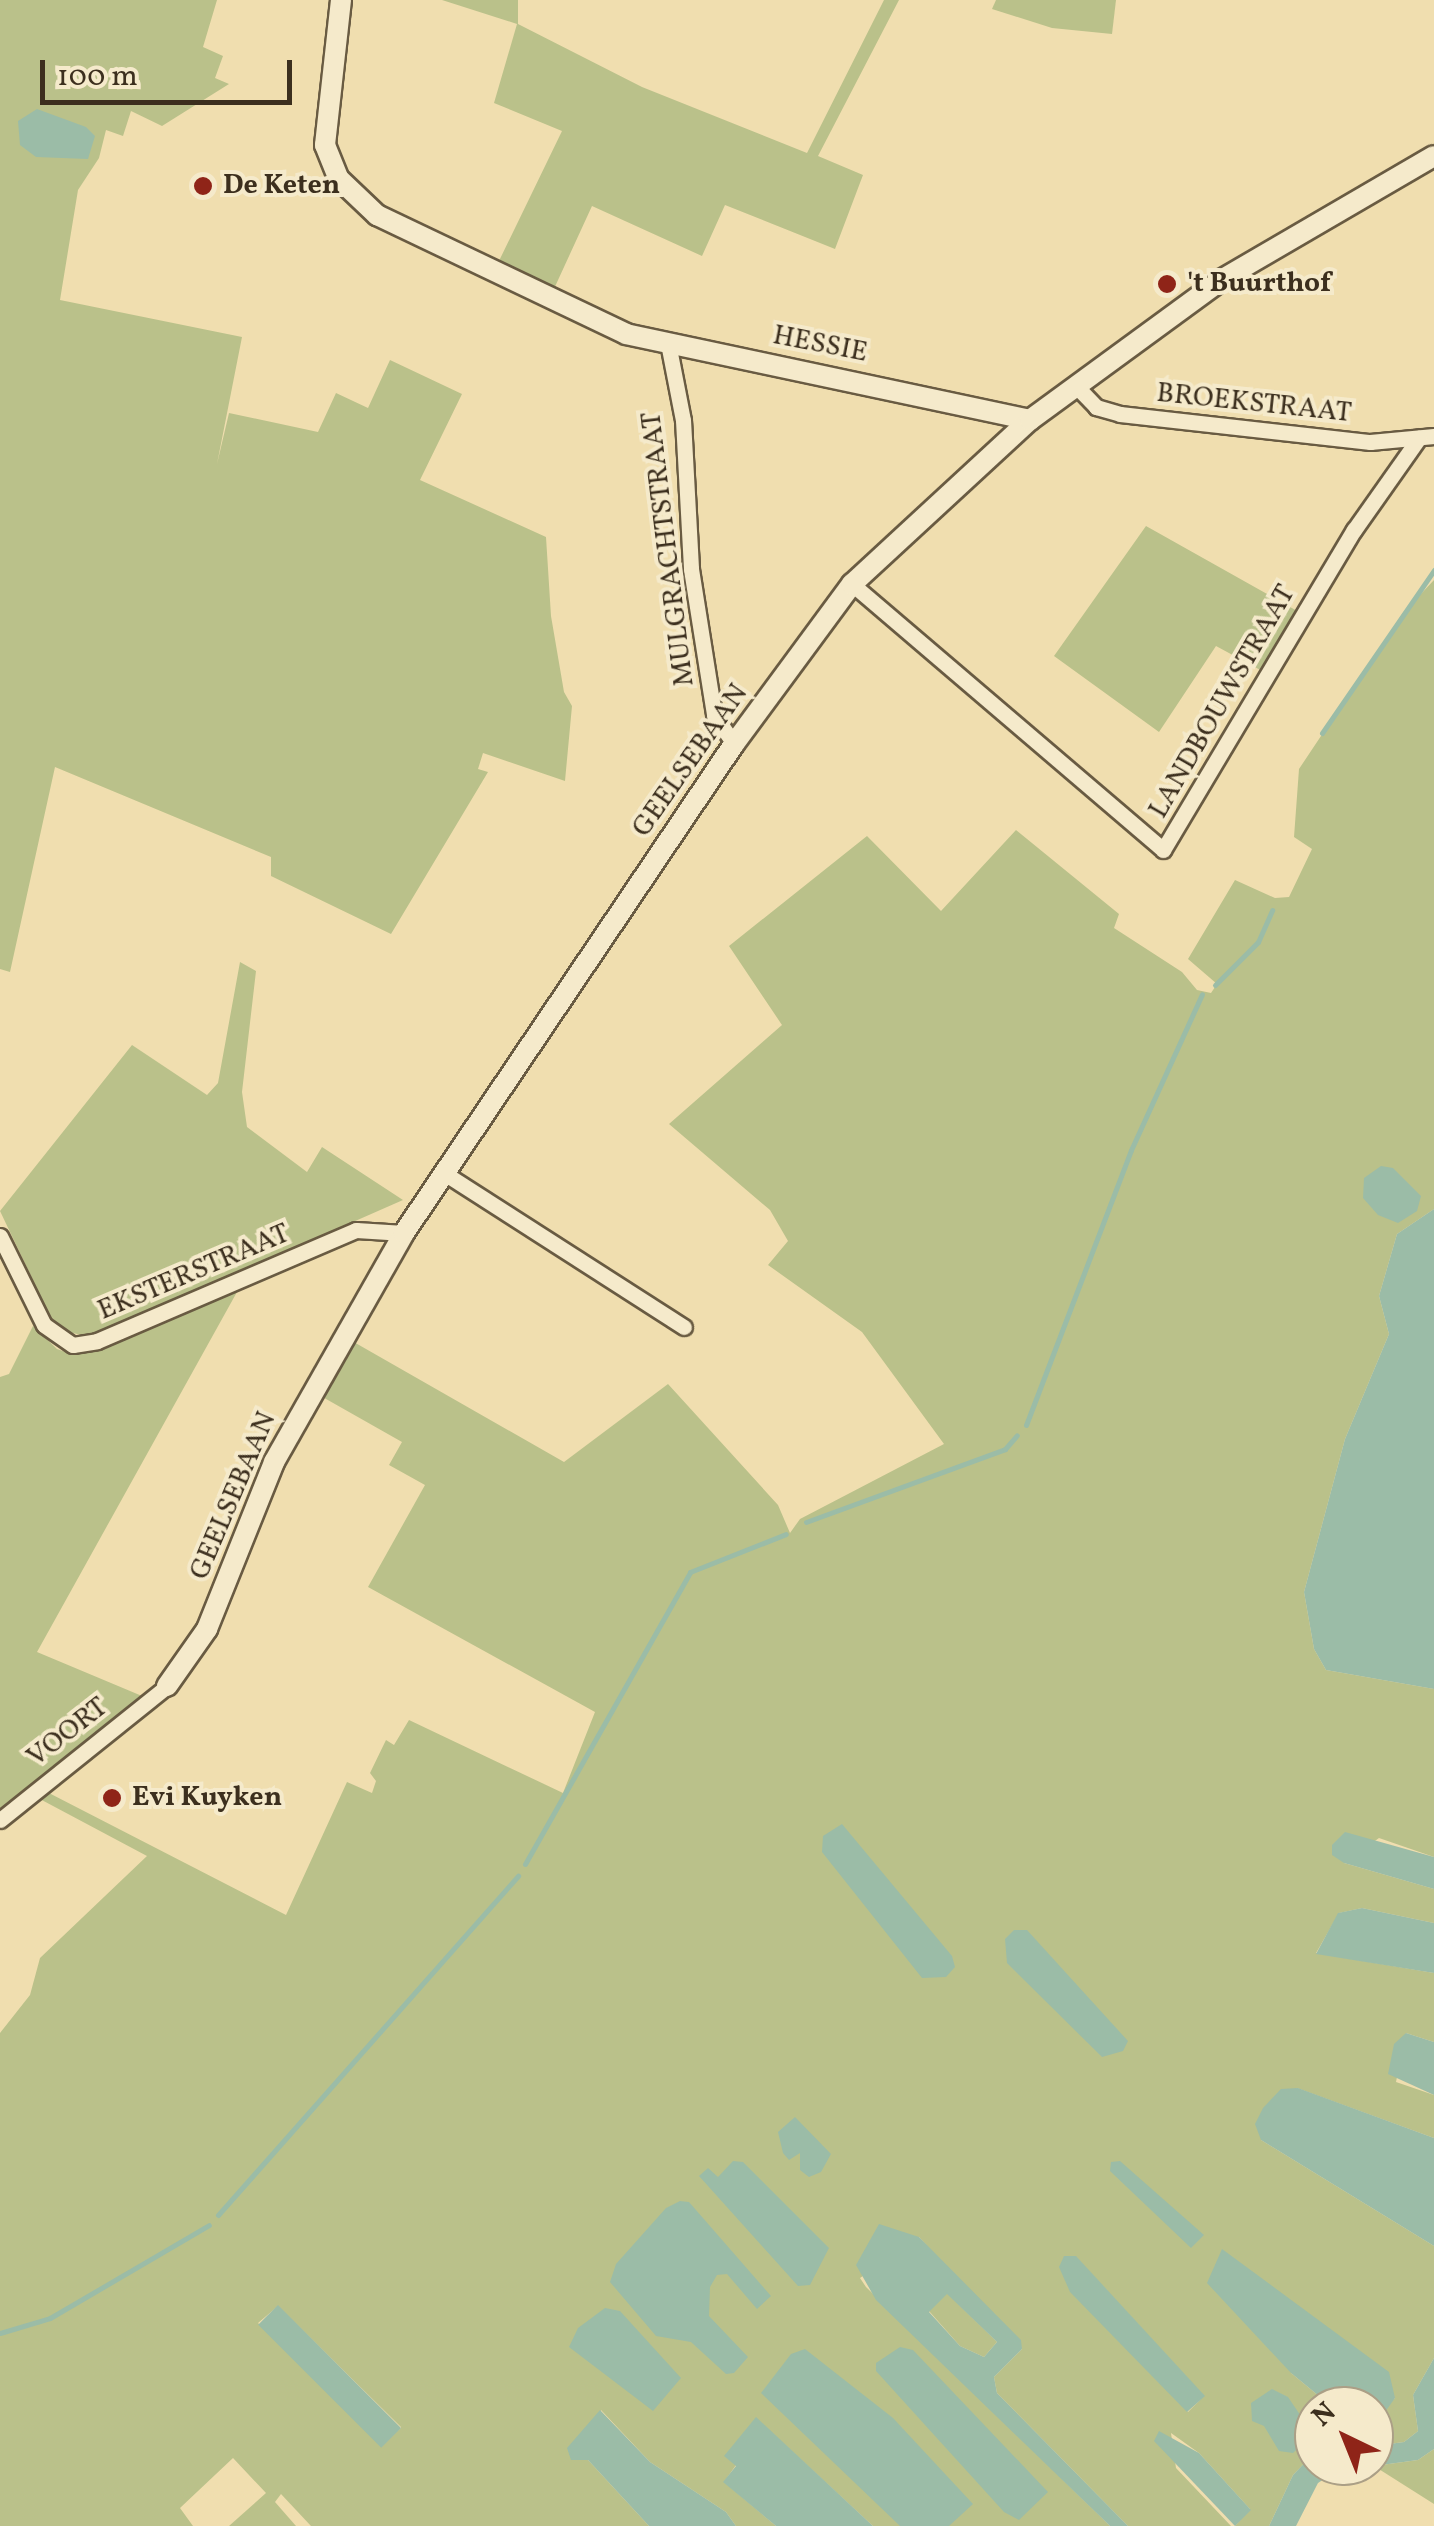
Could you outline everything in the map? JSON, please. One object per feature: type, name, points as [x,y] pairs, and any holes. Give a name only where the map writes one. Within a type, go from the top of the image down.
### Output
[{"type":"street","name":"HESSIE","points":[[341,0],[325,145],[338,178],[362,204],[626,334],[1030,420]]},
{"type":"street","points":[[1030,420],[1221,280],[1434,156]]},
{"type":"street","name":"MULGRACHTSTRAAT","points":[[668,343],[683,420],[691,569],[714,714],[734,744]]},
{"type":"street","name":"BROEKSTRAAT","points":[[1077,387],[1096,407],[1120,414],[1370,442],[1427,437]]},
{"type":"street","name":"GEELSEBAAN","points":[[167,1686],[208,1629],[274,1462],[404,1232],[734,744],[852,584],[1030,420]]},
{"type":"street","name":"LANDBOUWSTRAAT","points":[[852,584],[1163,850],[1354,530],[1427,437]]},
{"type":"street","points":[[444,1173],[684,1327]]},
{"type":"street","name":"EKSTERSTRAAT","points":[[0,1236],[44,1325],[74,1345],[97,1341],[356,1230],[404,1232]]},
{"type":"street","name":"VOORT","points":[[0,1820],[167,1686]]},
{"type":"green space","points":[[0,0],[217,0],[203,47],[223,56],[215,78],[229,84],[162,126],[131,111],[123,136],[106,130],[99,158],[78,190],[60,300],[242,337],[217,464],[229,413],[318,432],[336,393],[368,408],[390,360],[462,394],[420,480],[546,537],[551,616],[564,692],[572,706],[565,781],[483,753],[478,769],[488,772],[391,934],[271,876],[271,857],[55,767],[10,972],[0,969]]},
{"type":"green space","points":[[442,0],[518,0],[518,24],[642,87],[807,153],[884,0],[899,0],[818,156],[863,175],[835,249],[725,205],[702,256],[592,206],[553,291],[498,263],[562,131],[494,103],[517,24]]},
{"type":"green space","points":[[996,0],[1116,0],[1112,34],[1052,28],[992,9]]},
{"type":"green space","points":[[1146,526],[1299,612],[1264,672],[1216,646],[1159,732],[1054,656]]},
{"type":"green space","points":[[1434,580],[1434,1209],[1397,1234],[1379,1296],[1389,1334],[1345,1439],[1304,1592],[1314,1649],[1326,1670],[1434,1689],[1434,1857],[1379,1838],[1344,1863],[1434,1889],[1434,1923],[1362,1908],[1339,1913],[1316,1953],[1434,1973],[1434,2042],[1406,2033],[1396,2082],[1434,2095],[1434,2138],[1297,2088],[1261,2140],[1434,2246],[1434,2358],[1413,2395],[1418,2431],[1404,2442],[1394,2443],[1394,2386],[1345,2386],[1291,2373],[1307,2386],[1294,2386],[1294,2474],[1269,2526],[1235,2526],[1250,2509],[1199,2453],[1171,2433],[1176,2468],[1231,2526],[1128,2526],[997,2393],[994,2377],[1022,2349],[919,2237],[860,2278],[1110,2526],[873,2526],[756,2418],[725,2456],[736,2465],[724,2482],[776,2526],[736,2526],[726,2512],[650,2462],[601,2410],[588,2460],[649,2526],[311,2526],[281,2494],[275,2502],[296,2526],[229,2526],[266,2493],[233,2458],[180,2508],[193,2526],[0,2526],[0,2033],[30,1995],[40,1958],[147,1856],[38,1798],[47,1792],[286,1915],[347,1782],[372,1793],[376,1781],[370,1773],[386,1740],[394,1745],[409,1720],[563,1793],[595,1712],[368,1587],[425,1485],[389,1465],[402,1442],[319,1395],[352,1341],[564,1462],[668,1384],[778,1505],[790,1533],[800,1519],[944,1444],[862,1332],[768,1265],[788,1241],[770,1210],[669,1124],[782,1025],[729,946],[867,836],[941,911],[1016,830],[1119,914],[1114,928],[1182,972],[1197,990],[1211,993],[1217,984],[1188,959],[1235,880],[1275,898],[1289,897],[1312,849],[1294,837],[1299,769],[1403,613]],"holes":[[[1076,2257],[1204,2396],[1188,2412],[1104,2325]],[[278,2306],[401,2427],[382,2443],[258,2323]]]},
{"type":"green space","points":[[240,962],[256,971],[242,1092],[247,1127],[307,1172],[322,1147],[403,1200],[112,1328],[85,1336],[69,1332],[51,1318],[0,1211],[132,1045],[207,1095],[218,1083]]},
{"type":"green space","points":[[237,1292],[37,1652],[142,1696],[0,1810],[0,1377],[9,1374],[33,1326],[57,1349],[74,1355]]},
{"type":"green space","points":[[947,2293],[997,2342],[984,2357],[960,2346],[929,2311]]},
{"type":"green space","points":[[1434,2449],[1434,2504],[1394,2479],[1394,2463],[1418,2460]]},
{"type":"shaded area","points":[[37,109],[86,127],[95,136],[88,159],[36,157],[20,145],[18,121]]},
{"type":"shaded area","points":[[1381,1166],[1393,1168],[1421,1196],[1417,1211],[1398,1223],[1378,1215],[1363,1198],[1364,1178]]},
{"type":"shaded area","points":[[1434,1209],[1434,1689],[1326,1670],[1314,1649],[1304,1592],[1345,1439],[1389,1334],[1379,1296],[1397,1234]]},
{"type":"shaded area","points":[[842,1824],[952,1956],[955,1967],[946,1977],[922,1978],[822,1852],[823,1836]]},
{"type":"shaded area","points":[[1345,1832],[1434,1857],[1434,1889],[1344,1863],[1332,1855],[1332,1845]]},
{"type":"shaded area","points":[[1362,1908],[1434,1923],[1434,1973],[1316,1954],[1338,1913]]},
{"type":"shaded area","points":[[1014,1930],[1027,1930],[1128,2041],[1123,2051],[1102,2057],[1007,1963],[1005,1939]]},
{"type":"shaded area","points":[[1406,2033],[1434,2042],[1434,2095],[1388,2074],[1394,2044]]},
{"type":"shaded area","points":[[1298,2088],[1434,2138],[1434,2246],[1261,2140],[1255,2124],[1263,2108],[1281,2089]]},
{"type":"shaded area","points":[[795,2117],[831,2154],[821,2172],[809,2177],[800,2170],[800,2153],[789,2160],[783,2153],[778,2132]]},
{"type":"shaded area","points":[[733,2161],[743,2162],[829,2248],[810,2285],[798,2286],[699,2176],[708,2168],[718,2177]]},
{"type":"shaded area","points":[[1120,2161],[1204,2235],[1191,2248],[1110,2171],[1111,2162]]},
{"type":"shaded area","points":[[680,2201],[689,2202],[771,2296],[757,2309],[727,2274],[717,2275],[710,2287],[709,2316],[748,2357],[734,2373],[726,2374],[691,2342],[656,2336],[610,2282],[616,2264],[666,2208]]},
{"type":"shaded area","points":[[879,2224],[919,2237],[1021,2340],[1022,2349],[994,2377],[997,2393],[1128,2526],[1110,2526],[876,2300],[856,2265]],"holes":[[[947,2294],[997,2342],[984,2357],[960,2346],[929,2312]]]},
{"type":"shaded area","points":[[1222,2249],[1389,2372],[1392,2386],[1307,2386],[1207,2283]]},
{"type":"shaded area","points":[[1064,2256],[1076,2256],[1205,2396],[1187,2412],[1070,2292],[1059,2267]]},
{"type":"shaded area","points":[[278,2305],[401,2428],[381,2448],[258,2325]]},
{"type":"shaded area","points":[[605,2308],[620,2311],[681,2378],[653,2411],[569,2347],[578,2328]]},
{"type":"shaded area","points":[[900,2347],[913,2350],[1048,2492],[1019,2520],[1004,2512],[876,2371],[876,2363]]},
{"type":"shaded area","points":[[805,2349],[893,2418],[973,2504],[949,2526],[900,2526],[761,2393],[791,2354]]},
{"type":"shaded area","points":[[1434,2358],[1434,2449],[1418,2460],[1394,2463],[1394,2443],[1404,2442],[1418,2431],[1413,2395]]},
{"type":"shaded area","points":[[1272,2389],[1288,2397],[1294,2406],[1293,2453],[1279,2451],[1264,2426],[1252,2421],[1251,2403]]},
{"type":"shaded area","points":[[600,2410],[650,2462],[726,2512],[736,2526],[649,2526],[588,2460],[571,2460],[567,2448]]},
{"type":"shaded area","points":[[756,2417],[873,2526],[776,2526],[723,2482],[736,2466],[724,2456]]},
{"type":"shaded area","points":[[1159,2431],[1199,2453],[1251,2510],[1235,2526],[1154,2441]]},
{"type":"shaded area","points":[[1293,2475],[1294,2486],[1316,2486],[1296,2526],[1269,2526]]},
{"type":"waterway","points":[[1322,733],[1434,570]]},
{"type":"waterway","points":[[1215,985],[1258,942],[1272,910]]},
{"type":"waterway","points":[[1026,1425],[1131,1150],[1202,994]]},
{"type":"waterway","points":[[806,1522],[1005,1449],[1017,1435]]},
{"type":"waterway","points":[[525,1864],[690,1572],[786,1534]]},
{"type":"waterway","points":[[218,2215],[518,1876]]},
{"type":"waterway","points":[[0,2333],[50,2318],[209,2225]]},
{"type":"place","name":"De Keten","points":[[203,186]]},
{"type":"place","name":"'t Buurthof","points":[[1167,284]]},
{"type":"place","name":"Evi Kuyken","points":[[112,1798]]}]
